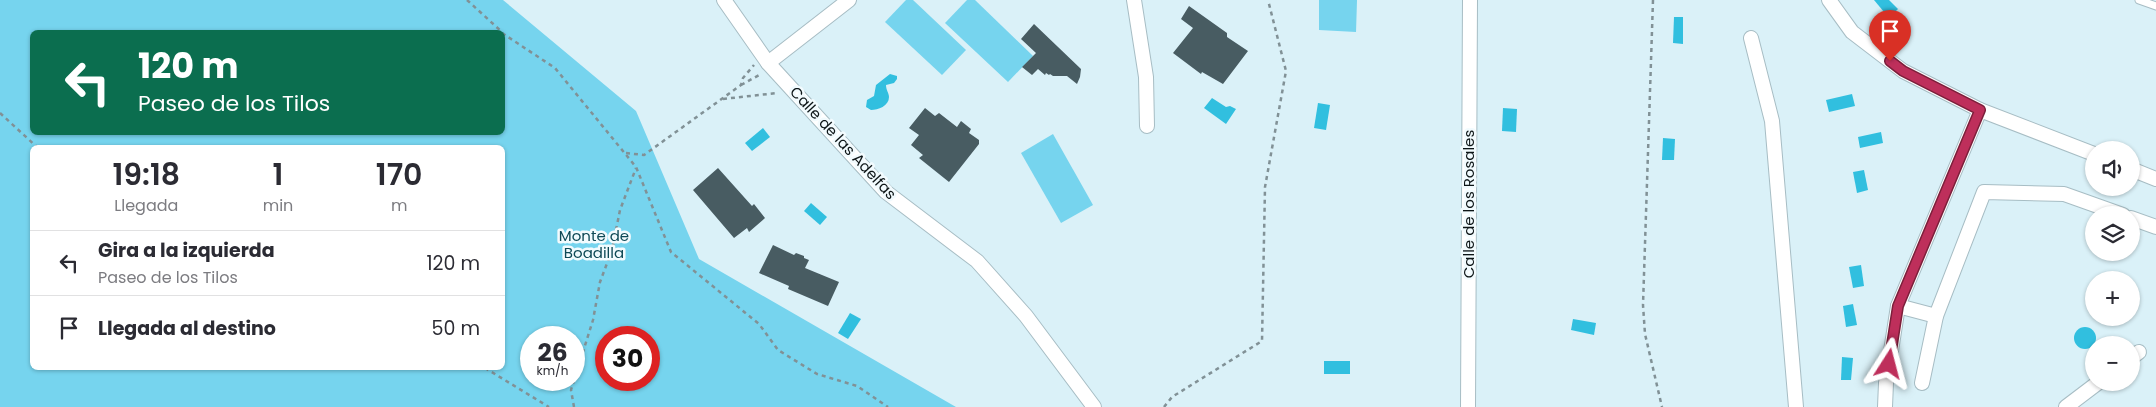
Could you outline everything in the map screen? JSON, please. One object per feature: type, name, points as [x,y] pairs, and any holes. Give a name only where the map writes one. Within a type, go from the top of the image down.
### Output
[{"type":"street","name":"Calle de las Adelfas","points":[[724,0],[768,62],[886,192],[978,262],[1026,316],[1094,407]]},
{"type":"street","points":[[768,62],[849,0]]},
{"type":"street","points":[[1134,0],[1146,77],[1146,126]]},
{"type":"street","name":"Calle de los Rosales","points":[[1468,407],[1470,0]]},
{"type":"street","points":[[1829,0],[1852,32],[1903,71],[1980,110],[2085,151]]},
{"type":"street","points":[[1751,38],[1772,121],[1796,407]]},
{"type":"street","points":[[1885,407],[1886,383],[1898,306],[1980,110]]},
{"type":"street","points":[[2140,173],[2156,179]]},
{"type":"street","points":[[1922,383],[1936,316],[1984,192],[2064,194],[2098,206]]},
{"type":"street","points":[[2140,221],[2156,227]]},
{"type":"street","points":[[1898,306],[1936,316]]},
{"type":"street","points":[[2066,407],[2087,391]]},
{"type":"lane","points":[[2139,0],[2156,6]]},
{"type":"path","points":[[467,0],[499,30]]},
{"type":"path","points":[[1164,407],[1172,397],[1262,341],[1265,187],[1286,71],[1268,0]]},
{"type":"path","points":[[1653,0],[1643,305],[1645,334],[1662,407]]},
{"type":"path","points":[[505,35],[555,68],[625,152],[636,167],[671,252],[759,324],[778,350],[817,374],[857,386],[888,407]]},
{"type":"path","points":[[625,152],[644,156],[741,85],[768,62]]},
{"type":"path","points":[[741,85],[743,78],[768,62]]},
{"type":"path","points":[[721,99],[794,91]]},
{"type":"path","points":[[0,113],[35,145]]},
{"type":"path","points":[[574,407],[571,390],[592,320],[600,282],[612,250],[620,210],[636,167]]},
{"type":"path","points":[[488,370],[549,407]]},
{"type":"green space","name":"Monte de Boadilla","points":[[0,0],[503,0],[636,111],[699,259],[956,407],[0,407]]},
{"type":"green space","points":[[906,0],[913,0],[966,50],[942,75],[885,22]]},
{"type":"green space","points":[[967,0],[975,0],[1033,56],[1008,82],[945,23]]},
{"type":"green space","points":[[1319,0],[1357,0],[1356,32],[1319,30]]},
{"type":"green space","points":[[1053,134],[1093,205],[1061,223],[1021,153]]},
{"type":"shaded area","points":[[1874,0],[1889,0],[1898,9],[1889,18]]},
{"type":"shaded area","points":[[1674,17],[1683,17],[1683,44],[1673,43]]},
{"type":"shaded area","points":[[890,74],[897,76],[897,79],[894,83],[886,85],[889,97],[887,103],[877,109],[871,110],[866,107],[867,100],[874,96],[876,85]]},
{"type":"shaded area","points":[[1852,94],[1855,106],[1829,112],[1826,100]]},
{"type":"shaded area","points":[[1212,98],[1226,107],[1230,106],[1236,109],[1226,124],[1204,108]]},
{"type":"shaded area","points":[[1318,103],[1330,105],[1326,130],[1314,128]]},
{"type":"shaded area","points":[[1503,108],[1517,109],[1516,132],[1502,131]]},
{"type":"shaded area","points":[[763,128],[770,137],[752,151],[745,143]]},
{"type":"shaded area","points":[[1881,132],[1883,143],[1860,148],[1858,137]]},
{"type":"shaded area","points":[[1663,138],[1675,139],[1674,160],[1662,160]]},
{"type":"shaded area","points":[[1864,170],[1868,190],[1857,193],[1853,172]]},
{"type":"shaded area","points":[[811,203],[827,217],[820,225],[804,211]]},
{"type":"shaded area","points":[[1861,265],[1864,286],[1853,288],[1849,267]]},
{"type":"shaded area","points":[[1853,304],[1857,325],[1846,327],[1843,306]]},
{"type":"shaded area","points":[[850,313],[861,319],[848,339],[838,333]]},
{"type":"shaded area","points":[[1573,319],[1596,323],[1594,335],[1571,330]]},
{"type":"shaded area","points":[[2085,327],[2093,330],[2096,336],[2085,336],[2085,349],[2077,346],[2074,338],[2077,330]]},
{"type":"shaded area","points":[[1842,357],[1853,358],[1851,380],[1841,380]]},
{"type":"shaded area","points":[[1324,361],[1350,361],[1350,374],[1324,374]]},
{"type":"building","points":[[1189,6],[1227,33],[1227,37],[1248,51],[1223,84],[1202,72],[1201,74],[1173,53],[1193,28],[1181,19]]},
{"type":"building","points":[[1034,24],[1081,69],[1077,84],[1067,76],[1053,76],[1046,73],[1045,75],[1038,69],[1032,75],[1022,67],[1036,53],[1021,39]]},
{"type":"building","points":[[925,108],[935,116],[939,113],[957,127],[961,121],[971,129],[969,133],[979,140],[979,144],[949,182],[919,158],[923,155],[911,145],[919,135],[909,128]]},
{"type":"building","points":[[718,168],[752,206],[754,204],[765,218],[749,232],[747,228],[734,238],[693,190]]},
{"type":"building","points":[[773,245],[794,255],[796,253],[804,256],[804,258],[809,260],[805,268],[839,282],[828,306],[788,289],[789,286],[759,273]]},
{"type":"route","points":[[1889,364],[1898,306],[1980,110],[1903,71],[1890,61]]}]
